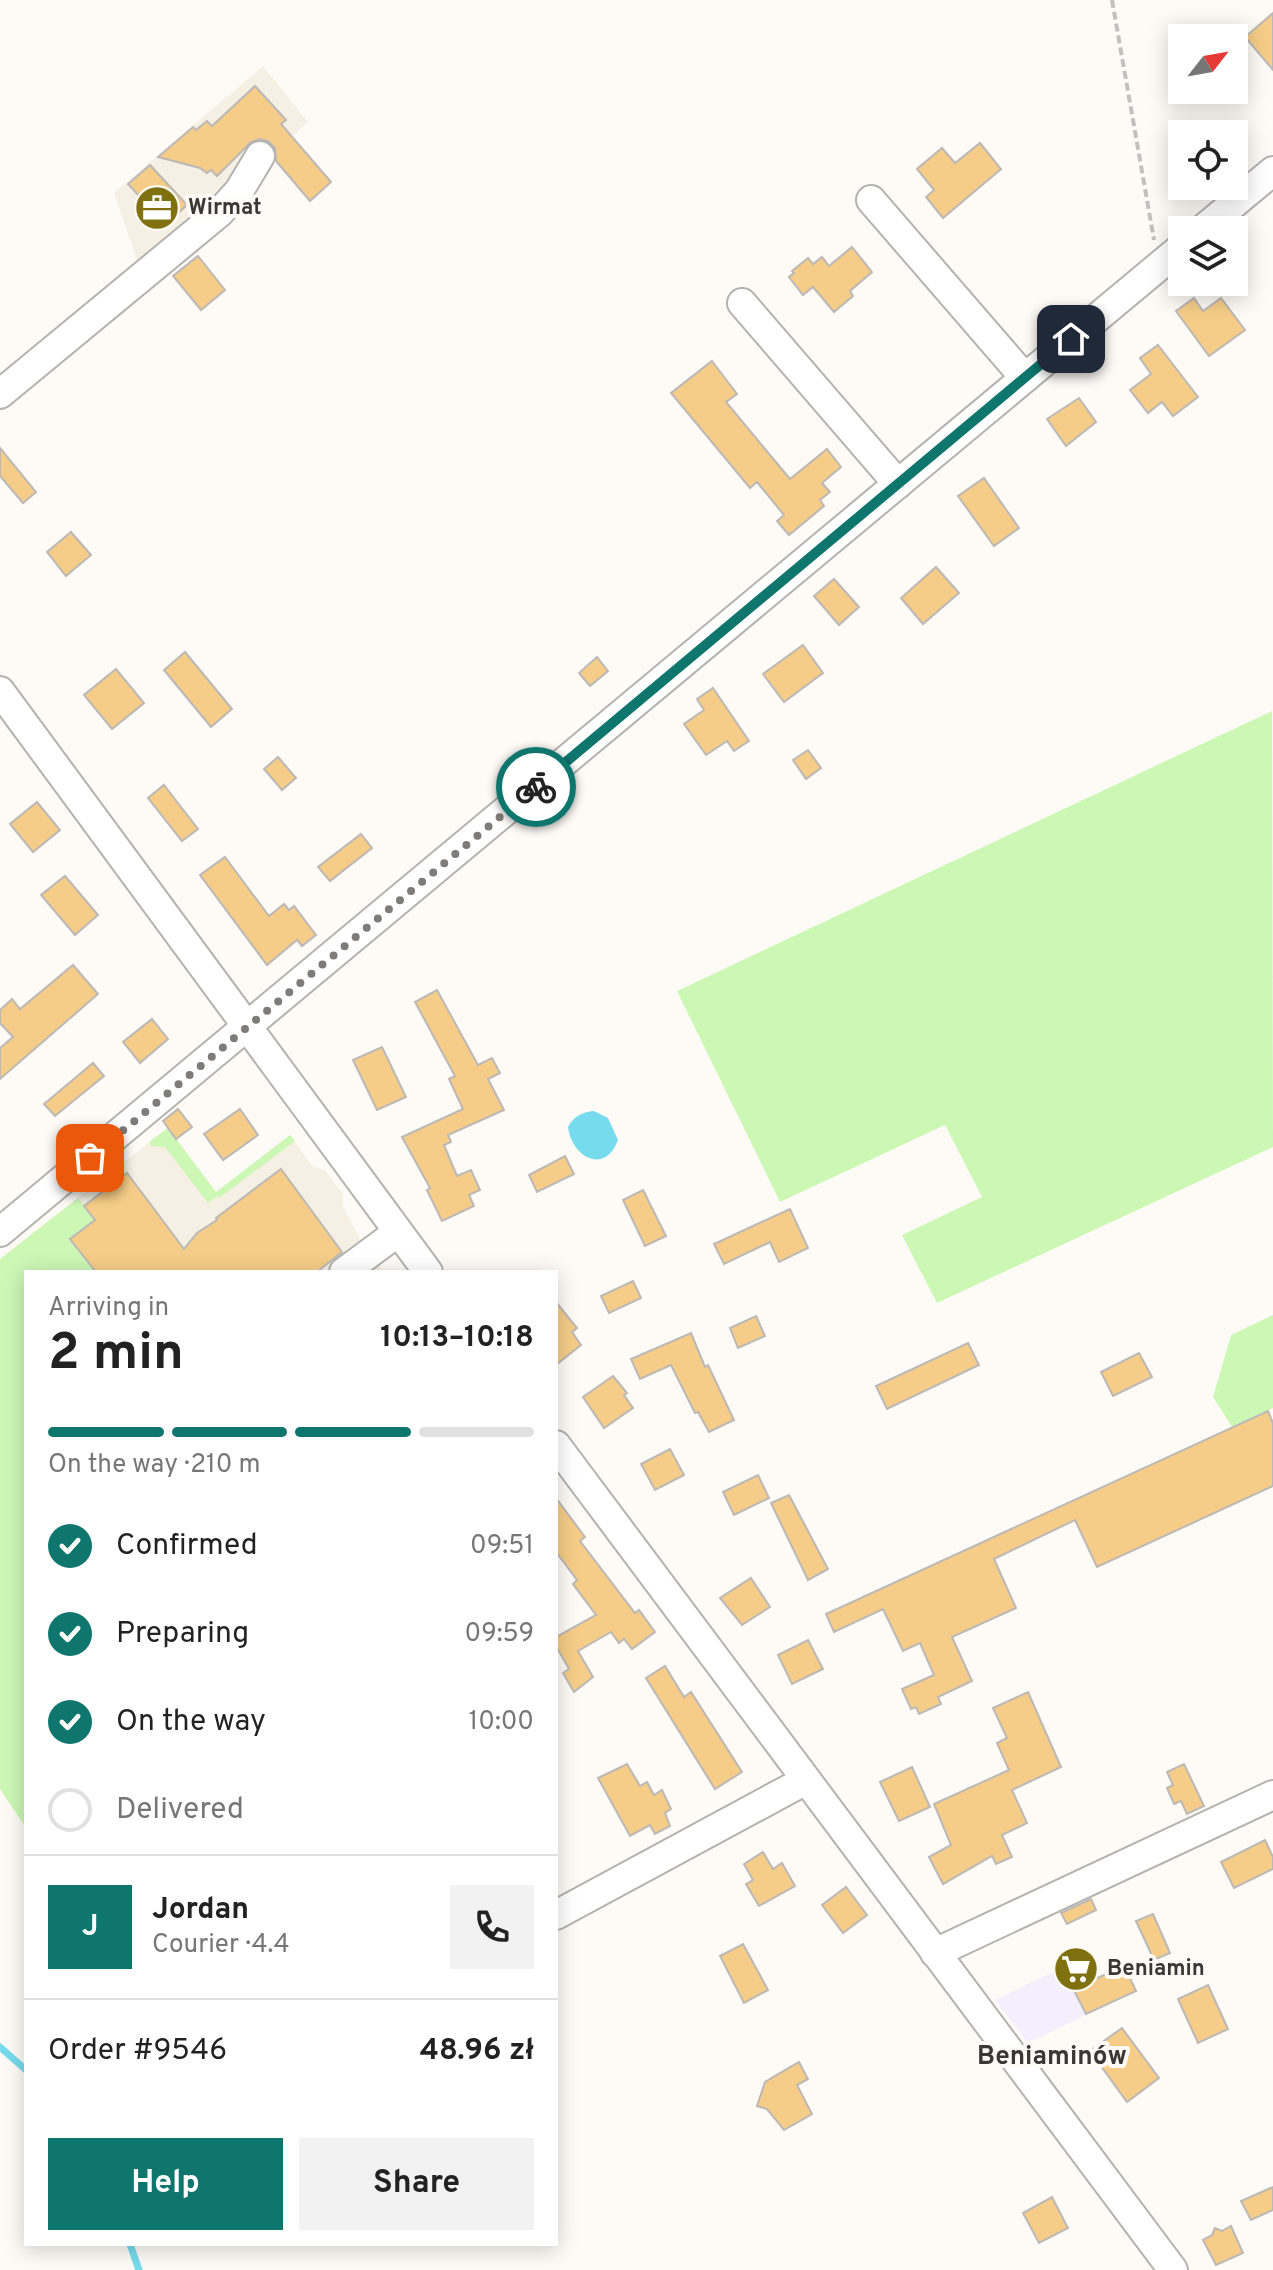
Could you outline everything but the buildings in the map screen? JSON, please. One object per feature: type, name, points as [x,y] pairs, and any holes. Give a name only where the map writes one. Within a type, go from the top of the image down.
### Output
[{"type":"street","points":[[0,394],[219,213],[239,191],[260,156]]},
{"type":"street","points":[[1219,216],[1273,171]]},
{"type":"street","points":[[871,200],[1025,378]]},
{"type":"street","points":[[0,1232],[1168,258]]},
{"type":"street","points":[[742,303],[898,484]]},
{"type":"street","points":[[0,691],[426,1270]]},
{"type":"street","points":[[348,1270],[398,1232]]},
{"type":"street","points":[[558,1448],[1173,2270]]},
{"type":"street","points":[[558,1914],[806,1780]]},
{"type":"street","points":[[935,1953],[1273,1795]]},
{"type":"path","points":[[1112,0],[1158,266]]},
{"type":"shaded area","points":[[263,66],[308,122],[266,159],[145,283],[114,193]]},
{"type":"shaded area","points":[[168,1128],[216,1192],[290,1135],[312,1166],[325,1170],[343,1194],[343,1207],[361,1241],[383,1270],[34,1270],[16,1246]]},
{"type":"shaded area","points":[[1087,1955],[1102,1987],[1107,1985],[1103,1975],[1124,1965],[1136,1991],[1028,2043],[995,2000]]},
{"type":"green space","points":[[1272,711],[1273,1147],[937,1303],[902,1235],[982,1197],[945,1125],[780,1202],[677,991]]},
{"type":"green space","points":[[168,1128],[216,1192],[290,1135],[295,1141],[208,1203],[165,1147],[152,1146],[149,1142]]},
{"type":"green space","points":[[78,1198],[95,1220],[70,1239],[94,1270],[24,1270],[24,1825],[0,1789],[0,1259]]},
{"type":"green space","points":[[1273,1315],[1273,1408],[1232,1427],[1213,1397],[1231,1335]]},
{"type":"water","points":[[594,1111],[608,1118],[618,1140],[612,1151],[598,1159],[582,1154],[571,1138],[568,1127],[578,1116]]},
{"type":"waterway","points":[[0,2047],[24,2068]]},
{"type":"waterway","points":[[131,2246],[139,2270]]},
{"type":"way so far","points":[[90,1158],[536,787]]},
{"type":"place","name":"Wirmat","points":[[157,208]]},
{"type":"place","name":"Beniamin","points":[[1076,1969]]},
{"type":"district","name":"Beniaminów","points":[[1052,2057]]},
{"type":"route","points":[[536,787],[1071,339]]}]
